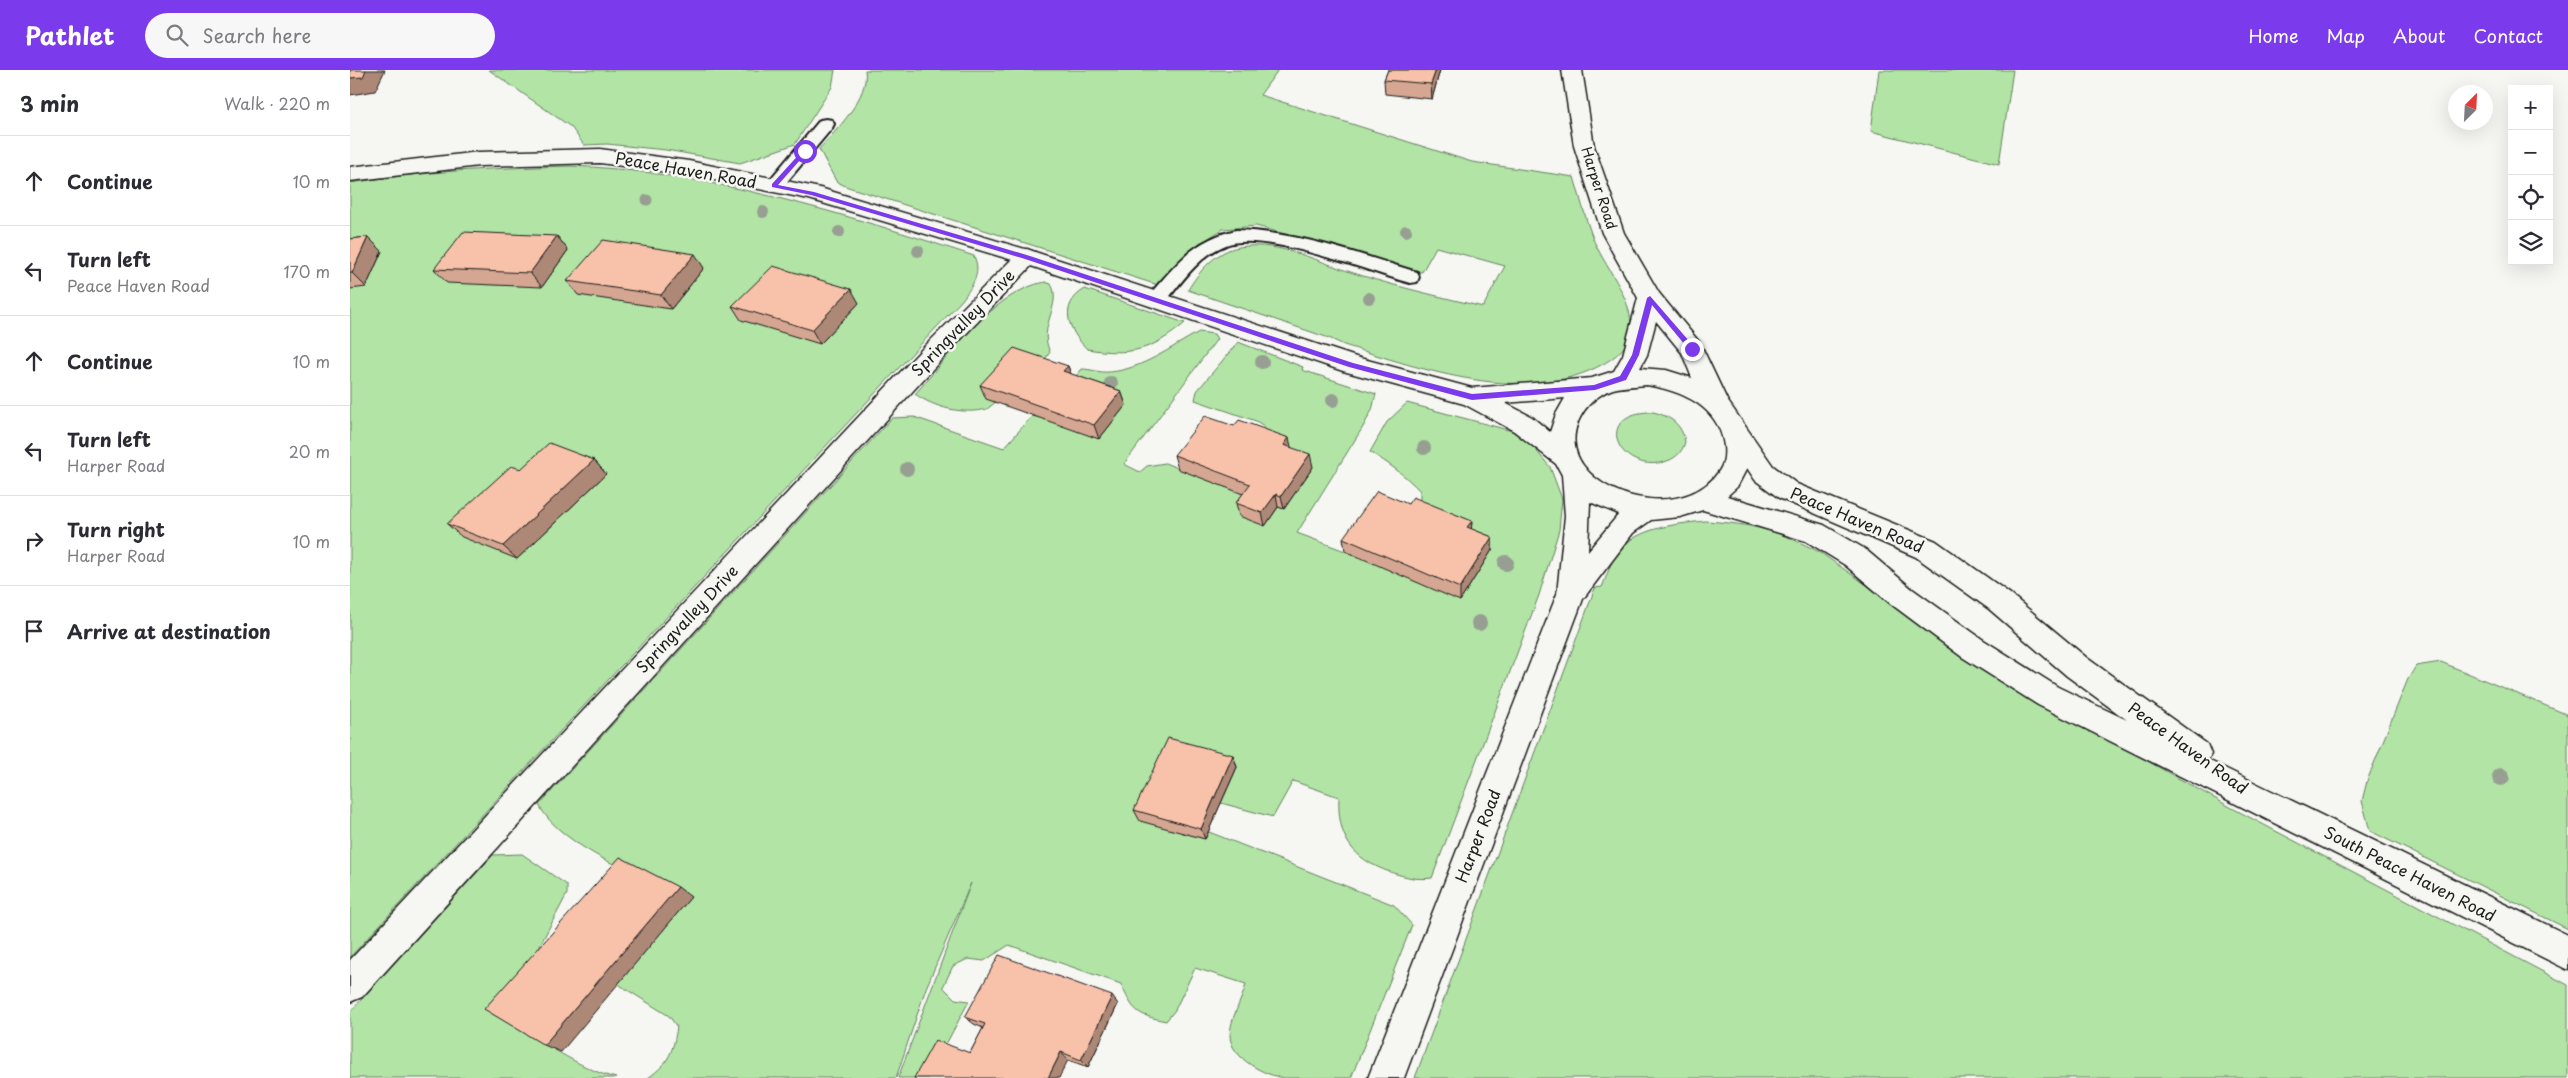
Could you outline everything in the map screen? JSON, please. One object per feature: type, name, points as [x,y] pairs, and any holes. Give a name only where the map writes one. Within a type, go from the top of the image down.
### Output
[{"type":"main road","name":"Harper Road","points":[[1572,70],[1584,146],[1613,234],[1650,298],[1692,349],[1715,402]]},
{"type":"main road","name":"Peace Haven Road","points":[[350,174],[479,159],[600,156],[689,168],[812,193],[1027,257],[1352,365],[1472,397],[1523,424],[1570,465]]},
{"type":"main road","name":"Springvalley Drive","points":[[350,984],[931,355],[1027,257]]},
{"type":"main road","points":[[1623,378],[1635,355],[1650,298]]},
{"type":"main road","points":[[1647,376],[1672,380],[1695,389],[1715,402],[1728,418],[1737,435],[1738,454],[1733,471],[1721,488],[1704,500],[1666,510],[1646,509],[1610,499],[1594,491],[1570,465],[1561,437],[1565,417],[1577,401],[1595,387],[1623,378],[1647,376]]},
{"type":"main road","name":"Peace Haven Road","points":[[1472,397],[1595,387]]},
{"type":"main road","name":"Peace Haven Road","points":[[1737,435],[1764,473],[1788,491],[1926,549],[2006,607],[2077,667],[2252,795]]},
{"type":"main road","name":"Harper Road","points":[[1386,1078],[1571,594],[1578,516],[1570,465]]},
{"type":"main road","name":"Peace Haven Road","points":[[1704,500],[1815,534],[1855,556],[1901,596],[1972,648],[2048,696],[2252,795]]},
{"type":"main road","name":"Harper Road","points":[[1571,594],[1624,525],[1646,509]]},
{"type":"main road","name":"South Peace Haven Road","points":[[2252,795],[2568,953]]},
{"type":"lane","points":[[774,186],[826,124]]},
{"type":"lane","points":[[1156,300],[1204,250],[1221,239],[1248,235],[1284,242],[1410,277]]},
{"type":"green space","points":[[489,70],[835,70],[832,87],[795,144],[740,163],[666,150],[607,144],[584,145],[571,127]]},
{"type":"green space","points":[[865,70],[1278,70],[1260,95],[1472,162],[1574,177],[1592,236],[1627,305],[1631,330],[1628,341],[1613,358],[1573,377],[1541,383],[1474,380],[1440,373],[1344,345],[1329,338],[1188,290],[1197,276],[1216,257],[1231,249],[1254,246],[1270,247],[1301,254],[1375,280],[1483,307],[1505,266],[1436,247],[1422,272],[1256,226],[1223,229],[1201,243],[1158,285],[845,186],[836,181],[819,149],[842,123],[857,102],[865,80]]},
{"type":"green space","points":[[1879,70],[2013,70],[1999,164],[1871,131]]},
{"type":"green space","points":[[570,166],[620,169],[723,185],[877,225],[974,256],[977,268],[975,280],[962,300],[350,957],[350,183],[460,171]]},
{"type":"green space","points":[[1045,282],[1051,284],[1054,300],[1046,333],[1050,352],[1039,368],[987,409],[978,411],[950,409],[931,403],[915,394],[957,345],[990,312],[1008,298],[1026,288]]},
{"type":"green space","points":[[1085,289],[1185,323],[1162,340],[1139,349],[1115,352],[1087,349],[1075,334],[1069,318],[1071,302]]},
{"type":"green space","points":[[1199,332],[1214,334],[1217,339],[1124,464],[1140,472],[1147,466],[1165,463],[1253,498],[1265,526],[1278,507],[1284,509],[1264,426],[1256,421],[1195,400],[1197,391],[1238,342],[1303,367],[1302,370],[1376,394],[1372,410],[1363,427],[1297,533],[1345,551],[1420,500],[1420,491],[1414,485],[1370,452],[1387,422],[1407,403],[1512,431],[1530,443],[1550,467],[1562,499],[1559,530],[1539,595],[1432,878],[1411,878],[1390,872],[1377,867],[1357,853],[1344,835],[1339,811],[1339,797],[1293,781],[1273,817],[1221,803],[1237,767],[1140,820],[1205,839],[1209,832],[1394,905],[1412,925],[1351,1078],[1277,1077],[1259,1070],[1236,1052],[1230,1036],[1231,1029],[1246,984],[1195,968],[1175,1010],[1166,1021],[1142,1014],[1137,1010],[1129,1000],[1121,984],[1009,945],[984,961],[968,959],[953,966],[943,987],[955,999],[969,1001],[928,1078],[898,1078],[971,883],[926,988],[896,1078],[648,1078],[661,1067],[669,1056],[677,1027],[669,1016],[618,984],[691,897],[630,872],[585,848],[566,835],[550,820],[539,805],[892,418],[914,417],[1004,448],[1032,416],[1040,418],[1082,369],[1106,372],[1133,367],[1156,357]]},
{"type":"green space","points":[[1653,412],[1665,416],[1674,422],[1681,430],[1685,442],[1678,455],[1672,459],[1664,462],[1647,463],[1633,459],[1623,451],[1618,441],[1617,431],[1622,421],[1634,414]]},
{"type":"green space","points":[[1705,521],[1765,529],[1821,553],[2007,683],[2232,808],[2568,985],[2568,1078],[1415,1078],[1595,588],[1602,587],[1614,558],[1621,548],[1631,540],[1654,529]]},
{"type":"green space","points":[[2441,662],[2568,715],[2568,929],[2370,831],[2362,801],[2367,781],[2408,679],[2416,666]]},
{"type":"green space","points":[[522,854],[567,885],[567,894],[502,1017],[573,1060],[602,1074],[616,1078],[350,1078],[350,1012],[493,855]]},
{"type":"building","points":[[350,70],[366,70],[363,77],[350,78]]},
{"type":"building","points":[[1388,70],[1436,70],[1431,84],[1384,80]]},
{"type":"building","points":[[463,232],[557,236],[530,273],[434,269]]},
{"type":"building","points":[[368,237],[352,273],[350,273],[350,239]]},
{"type":"building","points":[[603,240],[695,254],[661,295],[567,281]]},
{"type":"building","points":[[773,266],[851,289],[812,330],[732,306]]},
{"type":"building","points":[[1014,348],[1068,366],[1063,371],[1121,391],[1094,425],[980,385]]},
{"type":"building","points":[[1205,416],[1234,426],[1239,420],[1289,438],[1284,445],[1310,454],[1281,496],[1276,494],[1262,513],[1236,503],[1250,484],[1174,455]]},
{"type":"building","points":[[549,443],[594,460],[503,546],[447,524],[511,466],[521,469]]},
{"type":"building","points":[[1377,491],[1408,504],[1413,497],[1472,521],[1467,527],[1492,537],[1460,588],[1343,538]]},
{"type":"building","points":[[1168,738],[1233,755],[1201,829],[1134,810]]},
{"type":"building","points":[[620,857],[678,887],[544,1045],[484,1009]]},
{"type":"building","points":[[999,955],[1112,996],[1081,1060],[1061,1052],[1048,1078],[914,1078],[935,1040],[970,1053],[985,1024],[965,1017]]},
{"type":"route","points":[[805,151],[774,186],[812,193],[1027,257],[1352,365],[1472,397],[1538,394],[1595,387],[1623,378],[1635,355],[1650,298],[1692,349]]}]
